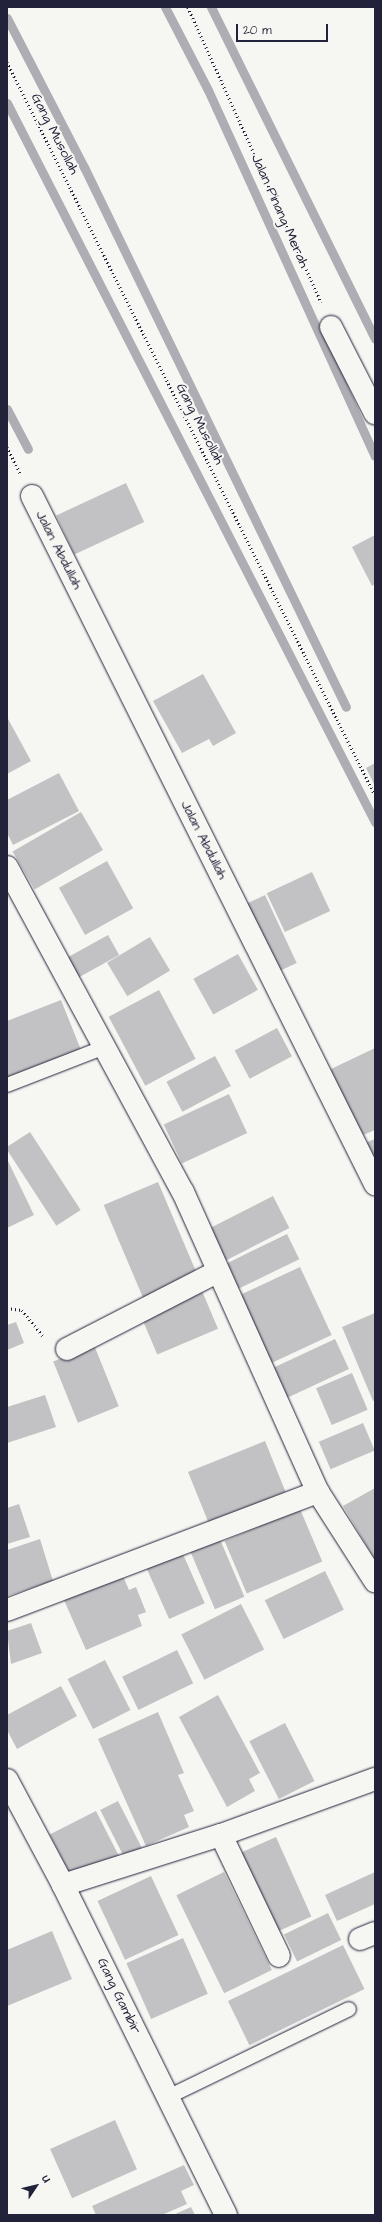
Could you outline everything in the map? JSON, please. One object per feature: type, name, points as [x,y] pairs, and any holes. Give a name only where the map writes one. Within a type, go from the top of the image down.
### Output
[{"type":"street","points":[[332,326],[375,413]]},
{"type":"street","name":"Jalan Abdullah","points":[[32,496],[375,1184]]},
{"type":"street","points":[[7,867],[184,1192],[217,1272],[318,1492],[375,1581]]},
{"type":"street","points":[[67,1349],[217,1272]]},
{"type":"street","points":[[7,1610],[318,1492]]},
{"type":"street","name":"Gang Gambir","points":[[7,1780],[64,1886],[226,2215]]},
{"type":"street","points":[[64,1886],[221,1835],[375,1780]]},
{"type":"street","points":[[221,1835],[279,1956]]},
{"type":"lane","points":[[7,1085],[105,1047]]},
{"type":"lane","points":[[168,2097],[349,2009]]},
{"type":"path","name":"Jalan Pinang Merah","points":[[188,7],[332,326]]},
{"type":"path","name":"Gang Musollah","points":[[7,62],[375,795]]},
{"type":"path","points":[[7,1308],[22,1310],[33,1319],[46,1342],[55,1349],[67,1349]]},
{"type":"building","points":[[126,483],[144,522],[74,555],[56,516]]},
{"type":"building","points":[[375,535],[375,584],[372,586],[352,547]]},
{"type":"building","points":[[203,674],[236,733],[213,746],[209,739],[182,753],[153,701]]},
{"type":"building","points":[[7,717],[31,761],[7,774]]},
{"type":"building","points":[[375,763],[375,786],[366,768]]},
{"type":"building","points":[[59,773],[79,811],[13,845],[7,833],[7,800]]},
{"type":"building","points":[[81,812],[103,850],[35,890],[13,852]]},
{"type":"building","points":[[107,861],[133,908],[85,935],[59,888]]},
{"type":"building","points":[[312,872],[330,911],[285,932],[267,893]]},
{"type":"building","points":[[265,895],[297,963],[277,972],[245,904]]},
{"type":"building","points":[[108,935],[119,955],[75,979],[64,959]]},
{"type":"building","points":[[150,937],[170,970],[127,996],[107,963]]},
{"type":"building","points":[[238,954],[258,990],[213,1015],[193,979]]},
{"type":"building","points":[[159,990],[196,1059],[145,1086],[109,1017]]},
{"type":"building","points":[[61,1000],[81,1050],[7,1078],[7,1021]]},
{"type":"building","points":[[277,1028],[292,1056],[250,1079],[235,1051]]},
{"type":"building","points":[[375,1048],[375,1130],[361,1136],[329,1070]]},
{"type":"building","points":[[215,1056],[231,1086],[182,1112],[166,1082]]},
{"type":"building","points":[[229,1094],[247,1133],[182,1163],[164,1124]]},
{"type":"building","points":[[30,1132],[81,1210],[56,1226],[7,1150],[7,1147]]},
{"type":"building","points":[[375,1139],[375,1164],[365,1143]]},
{"type":"building","points":[[7,1159],[34,1215],[7,1228]]},
{"type":"building","points":[[158,1182],[198,1277],[144,1300],[104,1205]]},
{"type":"building","points":[[273,1196],[289,1228],[223,1262],[206,1230]]},
{"type":"building","points":[[287,1234],[299,1259],[236,1290],[224,1265]]},
{"type":"building","points":[[300,1267],[332,1335],[268,1365],[237,1297]]},
{"type":"building","points":[[202,1291],[218,1329],[157,1355],[141,1317]]},
{"type":"building","points":[[375,1313],[375,1400],[373,1401],[342,1327]]},
{"type":"building","points":[[16,1322],[24,1343],[7,1350],[7,1325]]},
{"type":"building","points":[[335,1339],[349,1369],[287,1398],[273,1368]]},
{"type":"building","points":[[94,1345],[119,1406],[78,1423],[53,1361]]},
{"type":"building","points":[[352,1373],[368,1410],[332,1425],[316,1388]]},
{"type":"building","points":[[45,1395],[56,1427],[7,1443],[7,1407]]},
{"type":"building","points":[[363,1423],[375,1451],[331,1469],[319,1442]]},
{"type":"building","points":[[265,1441],[286,1492],[209,1523],[188,1472]]},
{"type":"building","points":[[375,1488],[375,1560],[343,1506]]},
{"type":"building","points":[[19,1504],[30,1537],[7,1544],[7,1508]]},
{"type":"building","points":[[300,1509],[322,1561],[247,1594],[225,1541]]},
{"type":"building","points":[[219,1537],[244,1597],[215,1609],[190,1550]]},
{"type":"building","points":[[40,1539],[53,1581],[7,1596],[7,1550]]},
{"type":"building","points":[[182,1552],[205,1603],[169,1619],[146,1568]]},
{"type":"building","points":[[325,1571],[344,1610],[284,1639],[265,1600]]},
{"type":"building","points":[[123,1576],[129,1590],[136,1587],[146,1612],[138,1615],[142,1626],[86,1650],[64,1600]]},
{"type":"building","points":[[241,1604],[264,1649],[204,1680],[181,1634]]},
{"type":"building","points":[[31,1623],[42,1653],[11,1664],[7,1631]]},
{"type":"building","points":[[177,1650],[193,1683],[138,1710],[122,1677]]},
{"type":"building","points":[[105,1660],[130,1710],[93,1729],[68,1679]]},
{"type":"building","points":[[61,1686],[77,1716],[17,1749],[7,1730],[7,1715]]},
{"type":"building","points":[[218,1695],[260,1773],[249,1779],[255,1791],[227,1807],[179,1717]]},
{"type":"building","points":[[158,1712],[184,1773],[178,1775],[194,1811],[184,1815],[189,1827],[146,1846],[98,1739]]},
{"type":"building","points":[[285,1723],[315,1781],[279,1799],[249,1741]]},
{"type":"building","points":[[118,1801],[143,1851],[126,1860],[100,1810]]},
{"type":"building","points":[[96,1811],[119,1856],[73,1880],[50,1835]]},
{"type":"building","points":[[276,1837],[311,1916],[275,1933],[239,1853]]},
{"type":"building","points":[[224,1872],[272,1970],[224,1993],[176,1895]]},
{"type":"building","points":[[375,1872],[375,1904],[337,1921],[325,1895]]},
{"type":"building","points":[[151,1876],[178,1935],[125,1960],[98,1901]]},
{"type":"building","points":[[328,1913],[341,1940],[297,1961],[284,1934]]},
{"type":"building","points":[[52,1931],[72,1979],[7,2006],[7,1950]]},
{"type":"building","points":[[183,1938],[208,1994],[151,2019],[126,1963]]},
{"type":"building","points":[[343,1945],[364,1989],[249,2045],[228,2001]]},
{"type":"building","points":[[115,2120],[137,2169],[72,2198],[50,2149]]},
{"type":"building","points":[[184,2165],[194,2185],[181,2191],[187,2204],[162,2215],[96,2215],[92,2206]]},
{"type":"building","points":[[191,2207],[195,2215],[173,2215]]},
{"type":"waterway","points":[[165,7],[208,90],[375,456]]},
{"type":"waterway","points":[[211,7],[375,339]]},
{"type":"waterway","points":[[7,18],[84,167],[346,707]]},
{"type":"waterway","points":[[7,103],[375,822]]},
{"type":"waterway","points":[[7,409],[28,449]]}]
